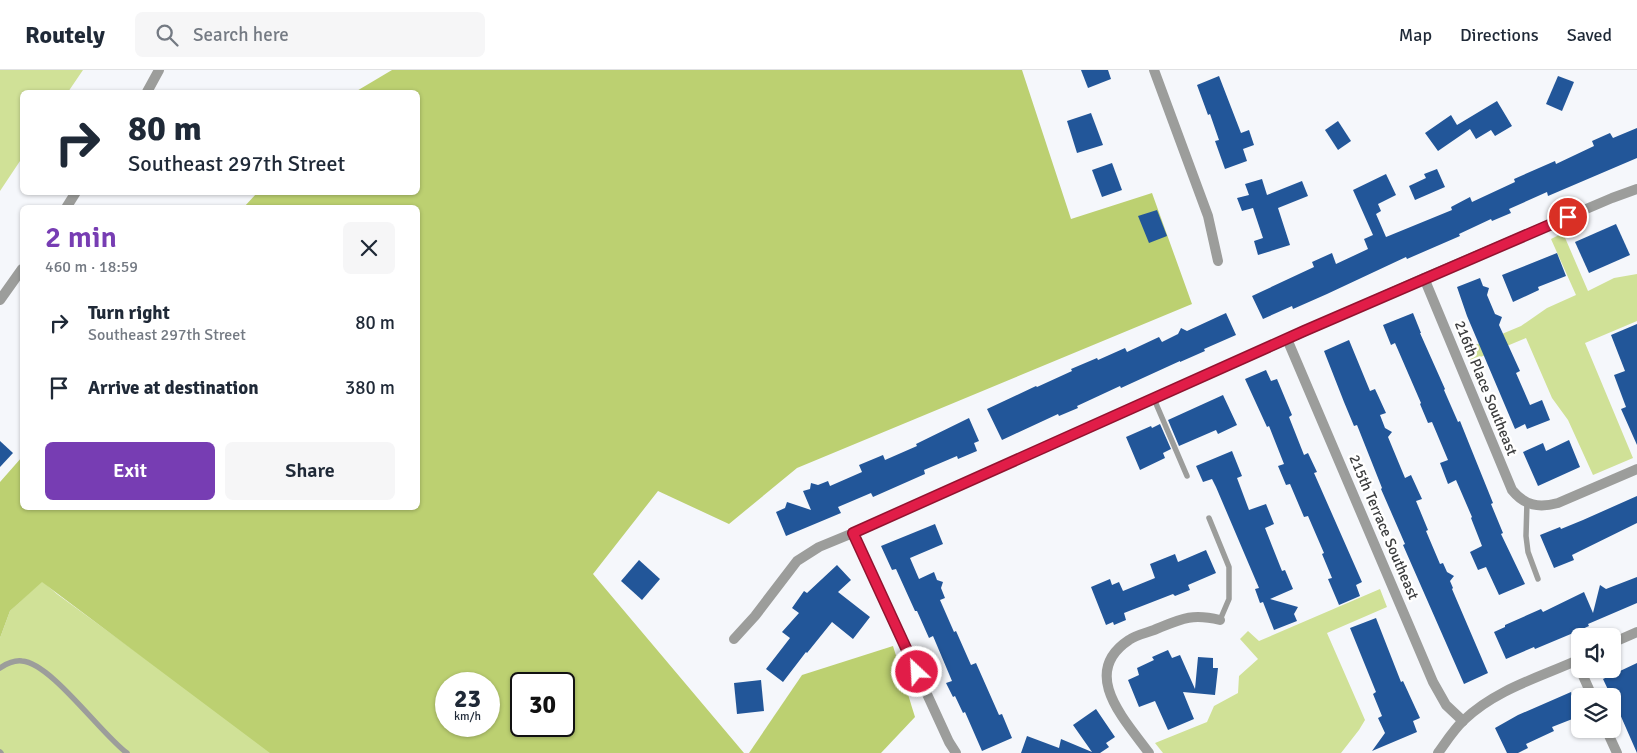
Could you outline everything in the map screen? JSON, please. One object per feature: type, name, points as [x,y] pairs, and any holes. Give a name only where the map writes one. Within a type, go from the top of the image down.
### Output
[{"type":"street","points":[[148,90],[159,70]]},
{"type":"street","points":[[1154,70],[1208,216],[1218,261]]},
{"type":"street","points":[[734,639],[755,616],[797,561],[819,547],[1424,278],[1637,189]]},
{"type":"street","points":[[0,300],[20,272]]},
{"type":"street","name":"216th Place Southeast","points":[[1424,278],[1512,490],[1518,498],[1527,502]]},
{"type":"street","name":"215th Terrace Southeast","points":[[1287,339],[1433,682],[1446,705],[1463,720]]},
{"type":"street","points":[[1527,502],[1538,507],[1558,503],[1637,469]]},
{"type":"street","points":[[853,533],[949,742],[956,753]]},
{"type":"street","points":[[1147,752],[1115,706],[1109,693],[1106,673],[1109,663],[1130,639],[1183,618],[1204,616],[1220,620]]},
{"type":"street","points":[[1621,639],[1637,632]]},
{"type":"street","points":[[1438,753],[1463,720],[1485,702],[1512,688],[1571,667]]},
{"type":"street","points":[[1610,738],[1617,753]]},
{"type":"lane","points":[[1154,399],[1187,476]]},
{"type":"lane","points":[[1527,502],[1526,536],[1528,552],[1538,579]]},
{"type":"lane","points":[[1209,518],[1229,567],[1230,599],[1220,620]]},
{"type":"lane","points":[[0,668],[6,664],[21,660],[38,668],[72,697],[117,746],[127,753]]},
{"type":"green space","points":[[0,70],[83,70],[69,90],[20,90],[20,161],[0,191]]},
{"type":"green space","points":[[392,70],[1022,70],[1071,219],[1152,193],[1192,304],[797,468],[729,524],[658,491],[593,574],[744,753],[270,753],[42,582],[10,611],[0,638],[0,482],[20,459],[20,510],[420,510],[420,205],[246,205],[255,195],[420,195],[420,90],[358,90]]},
{"type":"green space","points":[[1563,233],[1588,291],[1614,278],[1637,274],[1637,321],[1585,343],[1633,458],[1593,475],[1568,420],[1552,398],[1526,338],[1471,361],[1466,349],[1521,326],[1547,308],[1576,295],[1551,239]]},
{"type":"green space","points":[[42,581],[57,594],[274,753],[0,753],[0,638],[10,611]]},
{"type":"green space","points":[[1380,589],[1387,607],[1327,633],[1365,720],[1341,753],[1163,753],[1155,743],[1207,722],[1214,706],[1238,693],[1239,676],[1258,659],[1240,639],[1248,631],[1259,641]]},
{"type":"green space","points":[[893,646],[915,717],[881,753],[749,753],[802,675]]},
{"type":"building","points":[[1081,70],[1108,70],[1111,79],[1088,88]]},
{"type":"building","points":[[1219,76],[1241,133],[1249,130],[1254,145],[1243,149],[1247,161],[1225,169],[1215,141],[1219,140],[1197,85]]},
{"type":"building","points":[[1558,76],[1574,82],[1562,111],[1546,104]]},
{"type":"building","points":[[1497,101],[1512,126],[1495,136],[1491,130],[1476,139],[1470,129],[1438,151],[1425,133],[1451,115],[1457,125]]},
{"type":"building","points":[[1091,113],[1103,145],[1077,153],[1067,121]]},
{"type":"building","points":[[1338,121],[1351,141],[1338,150],[1325,130]]},
{"type":"building","points":[[1637,128],[1637,158],[1548,196],[1547,192],[1509,209],[1511,213],[1492,221],[1491,219],[1459,234],[1460,236],[1407,259],[1406,257],[1293,309],[1292,306],[1263,319],[1252,296],[1314,267],[1312,262],[1332,253],[1336,264],[1368,249],[1364,239],[1373,235],[1353,190],[1386,174],[1396,195],[1378,204],[1381,211],[1376,214],[1386,237],[1452,210],[1451,207],[1470,197],[1472,202],[1515,182],[1514,179],[1555,161],[1556,164],[1594,146],[1592,141],[1610,133],[1613,138]]},
{"type":"building","points":[[1112,163],[1122,190],[1102,197],[1092,170]]},
{"type":"building","points":[[1437,169],[1445,187],[1415,200],[1409,186],[1426,178],[1424,174]]},
{"type":"building","points":[[1262,179],[1267,195],[1302,181],[1308,196],[1278,208],[1290,245],[1258,255],[1254,241],[1263,238],[1253,208],[1242,211],[1237,198],[1249,195],[1245,184]]},
{"type":"building","points":[[1157,210],[1167,236],[1149,243],[1138,216]]},
{"type":"building","points":[[1616,224],[1630,255],[1589,273],[1575,242]]},
{"type":"building","points":[[1557,253],[1566,276],[1538,287],[1539,290],[1513,302],[1502,275]]},
{"type":"building","points":[[1480,278],[1483,286],[1489,288],[1487,295],[1495,314],[1502,317],[1499,325],[1520,371],[1516,373],[1530,405],[1542,400],[1550,420],[1527,429],[1525,424],[1515,429],[1467,316],[1457,287]]},
{"type":"building","points":[[1226,313],[1236,335],[1204,349],[1205,351],[1121,388],[1120,386],[1077,406],[1078,408],[1059,416],[1058,414],[1002,440],[987,409],[1097,358],[1098,360],[1125,348],[1127,352],[1159,337],[1162,342],[1178,334],[1181,328],[1187,331]]},
{"type":"building","points":[[1413,313],[1493,503],[1491,504],[1503,533],[1501,534],[1525,584],[1499,595],[1486,567],[1478,570],[1470,552],[1482,546],[1472,517],[1456,480],[1448,484],[1440,463],[1448,460],[1432,422],[1428,423],[1395,343],[1391,345],[1383,325]]},
{"type":"building","points":[[1637,324],[1637,445],[1621,409],[1626,407],[1614,375],[1625,371],[1611,335]]},
{"type":"building","points":[[1349,340],[1370,391],[1375,389],[1386,413],[1380,415],[1385,428],[1392,432],[1388,437],[1405,478],[1411,475],[1422,499],[1416,501],[1428,530],[1426,531],[1440,564],[1443,563],[1447,572],[1454,576],[1450,581],[1452,589],[1488,673],[1464,684],[1403,545],[1405,544],[1381,489],[1357,425],[1354,426],[1324,351]]},
{"type":"building","points":[[1266,370],[1271,381],[1277,379],[1292,415],[1289,417],[1304,455],[1308,453],[1317,472],[1314,473],[1362,582],[1356,585],[1360,596],[1339,605],[1328,579],[1332,578],[1322,554],[1324,553],[1308,516],[1304,517],[1290,484],[1286,485],[1278,466],[1284,464],[1269,426],[1267,427],[1245,379]]},
{"type":"building","points":[[1223,395],[1237,425],[1218,434],[1216,430],[1179,446],[1168,420]]},
{"type":"building","points":[[969,418],[979,441],[974,443],[977,451],[958,459],[957,456],[924,470],[925,474],[873,497],[871,493],[838,507],[841,513],[786,536],[776,512],[785,508],[787,502],[811,510],[803,491],[810,489],[811,483],[818,485],[828,481],[830,486],[862,472],[859,465],[883,455],[885,460],[917,446],[916,444]]},
{"type":"building","points":[[1160,424],[1171,449],[1163,453],[1165,458],[1140,470],[1126,437]]},
{"type":"building","points":[[1569,440],[1580,467],[1538,486],[1523,452],[1543,443],[1546,451]]},
{"type":"building","points":[[0,441],[13,453],[0,467]]},
{"type":"building","points":[[1232,451],[1242,476],[1237,478],[1249,510],[1266,504],[1274,524],[1265,528],[1282,571],[1285,570],[1293,589],[1270,599],[1298,607],[1294,614],[1297,621],[1274,630],[1263,602],[1260,603],[1255,589],[1259,588],[1216,487],[1212,479],[1203,482],[1196,466]]},
{"type":"building","points":[[1637,496],[1637,523],[1572,555],[1574,560],[1554,568],[1540,535],[1560,527],[1561,529]]},
{"type":"building","points":[[935,524],[943,544],[910,558],[919,579],[934,572],[937,580],[943,582],[941,588],[945,598],[940,600],[954,632],[956,631],[971,665],[976,663],[999,715],[1002,714],[1012,738],[982,751],[965,712],[963,713],[946,683],[952,681],[933,636],[929,638],[896,569],[892,570],[881,546]]},
{"type":"building","points":[[1206,550],[1216,573],[1188,585],[1190,590],[1175,596],[1173,594],[1124,613],[1126,620],[1114,625],[1113,622],[1106,625],[1091,587],[1110,579],[1112,585],[1119,582],[1123,591],[1155,578],[1150,564],[1175,554],[1178,562]]},
{"type":"building","points":[[639,560],[660,579],[642,600],[621,581]]},
{"type":"building","points":[[837,565],[851,580],[838,592],[870,617],[853,639],[832,622],[783,682],[766,669],[790,638],[782,632],[799,613],[792,608],[804,591],[807,593]]},
{"type":"building","points":[[1637,577],[1637,603],[1588,624],[1589,626],[1585,628],[1571,628],[1571,634],[1506,659],[1494,632],[1541,609],[1543,612],[1584,592],[1593,613],[1600,585],[1606,589]]},
{"type":"building","points":[[1376,618],[1401,682],[1403,681],[1420,718],[1413,721],[1417,732],[1372,751],[1385,733],[1378,718],[1382,716],[1373,694],[1376,692],[1350,628]]},
{"type":"building","points":[[1168,650],[1172,658],[1180,655],[1195,689],[1198,657],[1213,658],[1213,668],[1218,668],[1215,695],[1183,692],[1194,719],[1168,730],[1155,701],[1139,707],[1128,680],[1139,675],[1137,668],[1154,660],[1152,657]]},
{"type":"building","points":[[1637,663],[1637,753],[1621,717],[1621,688],[1607,688],[1603,679],[1621,678],[1621,671]]},
{"type":"building","points":[[761,680],[764,711],[737,714],[734,683]]},
{"type":"building","points":[[1571,692],[1571,720],[1552,727],[1554,731],[1526,744],[1528,748],[1518,753],[1507,753],[1495,728],[1518,715]]},
{"type":"building","points":[[1096,709],[1115,737],[1106,743],[1109,747],[1100,753],[1021,753],[1027,736],[1059,748],[1061,739],[1092,752],[1073,725]]},
{"type":"route","points":[[917,672],[853,533],[1304,331],[1568,217]]}]
